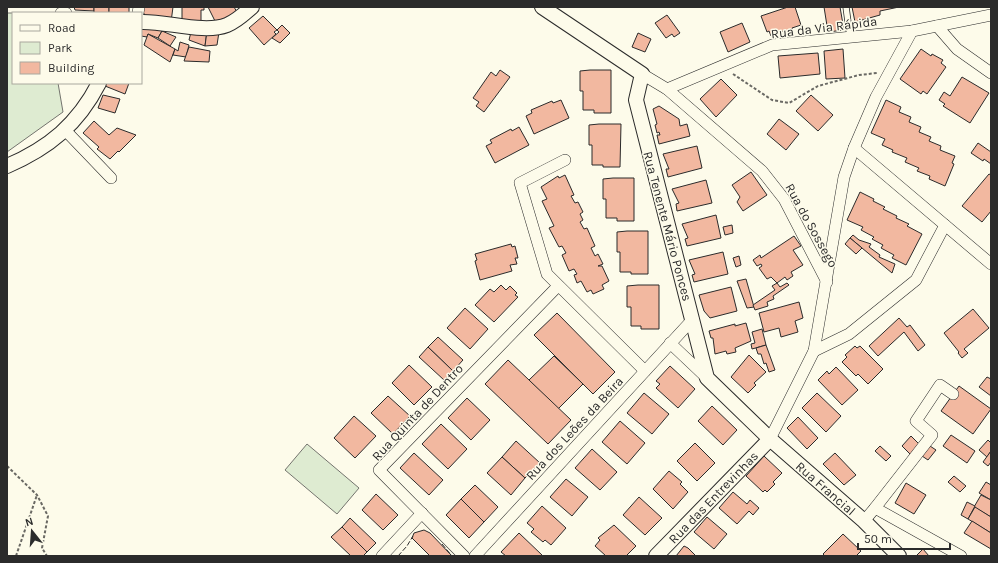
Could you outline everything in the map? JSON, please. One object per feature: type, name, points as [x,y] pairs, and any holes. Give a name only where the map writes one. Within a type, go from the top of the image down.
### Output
[{"type":"street","points":[[142,22],[189,27],[225,26],[236,20],[252,7]]},
{"type":"street","points":[[542,7],[642,74]]},
{"type":"street","name":"Rua da Via Rápida","points":[[667,89],[772,45],[912,31],[991,15]]},
{"type":"street","points":[[937,26],[957,49],[991,73]]},
{"type":"street","points":[[828,282],[844,177],[854,148],[889,74],[912,31]]},
{"type":"street","name":"Rua do Sossego","points":[[642,74],[667,89],[762,171],[784,199],[828,282],[814,351],[770,439]]},
{"type":"street","name":"Rua Tenente Mário Ponces","points":[[642,74],[636,100],[707,378]]},
{"type":"street","points":[[7,166],[34,153],[74,122],[90,101],[98,84]]},
{"type":"street","points":[[65,130],[111,178]]},
{"type":"street","points":[[854,148],[991,264]]},
{"type":"street","points":[[565,160],[520,183],[547,274],[645,371]]},
{"type":"street","points":[[814,351],[849,334],[916,280],[945,225]]},
{"type":"street","name":"Rua Quinta de Dentro","points":[[464,556],[379,470],[558,286]]},
{"type":"street","name":"Rua dos Leões da Beira","points":[[476,556],[693,319]]},
{"type":"street","points":[[670,343],[770,439]]},
{"type":"street","points":[[864,521],[932,435],[916,421],[940,385],[953,394]]},
{"type":"street","name":"Rua Francial","points":[[770,439],[864,521],[899,556]]},
{"type":"street","name":"Rua das Entrevinhas","points":[[656,556],[770,439]]},
{"type":"street","points":[[875,508],[961,556]]},
{"type":"street","points":[[382,556],[422,513]]},
{"type":"lane","points":[[846,7],[850,37]]},
{"type":"path","points":[[722,66],[772,100],[789,103],[809,90],[839,80],[872,72],[889,74]]},
{"type":"path","points":[[7,466],[37,495],[48,516],[42,548],[47,556]]},
{"type":"path","points":[[16,556],[37,495]]},
{"type":"green space","points":[[7,13],[12,13],[12,84],[58,84],[63,112],[7,152]]},
{"type":"green space","points":[[307,444],[359,488],[337,514],[285,470]]},
{"type":"building","points":[[74,7],[94,7],[94,11],[75,10]]},
{"type":"building","points":[[94,7],[109,7],[109,12],[94,12]]},
{"type":"building","points":[[109,7],[129,7],[129,12],[109,12]]},
{"type":"building","points":[[141,7],[173,7],[171,22],[146,18]]},
{"type":"building","points":[[182,7],[204,7],[204,10],[201,10],[201,21],[182,21]]},
{"type":"building","points":[[208,7],[234,7],[237,12],[216,23]]},
{"type":"building","points":[[788,7],[795,7],[801,25],[792,28],[793,33],[785,36],[783,31],[771,36],[769,31],[767,32],[761,16]]},
{"type":"building","points":[[824,7],[840,7],[844,30],[828,32]]},
{"type":"building","points":[[852,7],[899,7],[880,11],[880,15],[855,22]]},
{"type":"building","points":[[667,15],[680,33],[674,37],[672,34],[666,38],[655,23]]},
{"type":"building","points":[[263,16],[277,30],[274,32],[276,34],[264,45],[249,28]]},
{"type":"building","points":[[742,23],[750,42],[728,52],[720,32]]},
{"type":"building","points":[[282,25],[290,33],[280,43],[272,38],[279,32],[277,30]]},
{"type":"building","points":[[142,26],[154,27],[162,31],[158,38],[148,34],[147,37],[142,36]]},
{"type":"building","points":[[162,31],[176,37],[170,46],[158,38]]},
{"type":"building","points":[[207,31],[205,46],[189,40],[191,32]]},
{"type":"building","points":[[207,31],[219,32],[217,45],[205,46]]},
{"type":"building","points":[[638,33],[651,39],[645,52],[632,47]]},
{"type":"building","points":[[148,34],[175,49],[170,62],[144,45]]},
{"type":"building","points":[[180,42],[189,45],[186,57],[173,55],[175,49],[178,51]]},
{"type":"building","points":[[189,47],[210,51],[209,62],[184,61]]},
{"type":"building","points":[[843,49],[845,78],[826,79],[824,51]]},
{"type":"building","points":[[921,49],[931,56],[932,54],[943,60],[941,63],[946,67],[927,94],[923,91],[921,94],[900,79]]},
{"type":"building","points":[[818,53],[820,74],[780,78],[778,56]]},
{"type":"building","points":[[500,70],[510,77],[484,112],[476,106],[479,102],[473,98],[491,72],[496,76]]},
{"type":"building","points":[[611,70],[611,113],[594,113],[594,110],[583,110],[583,91],[580,91],[580,71]]},
{"type":"building","points":[[962,77],[989,93],[970,123],[943,106],[945,104],[939,100],[944,92],[950,96]]},
{"type":"building","points":[[721,79],[737,95],[716,117],[700,99]]},
{"type":"building","points":[[106,84],[129,84],[125,94],[105,86]]},
{"type":"building","points":[[103,95],[120,99],[115,113],[98,108]]},
{"type":"building","points":[[811,95],[833,115],[818,131],[796,111]]},
{"type":"building","points":[[561,100],[569,118],[534,134],[526,116],[532,113],[531,110],[552,101],[553,103]]},
{"type":"building","points":[[886,100],[901,107],[899,112],[911,117],[909,122],[921,127],[919,132],[931,137],[929,141],[941,146],[940,150],[955,156],[952,163],[954,164],[945,186],[929,179],[930,176],[917,171],[919,168],[905,162],[907,158],[892,152],[893,150],[882,145],[885,139],[871,133]]},
{"type":"building","points":[[659,106],[679,119],[680,126],[687,124],[690,136],[659,144],[657,135],[660,135],[659,132],[657,133],[655,125],[657,124],[653,109]]},
{"type":"building","points":[[779,119],[799,134],[786,150],[767,134]]},
{"type":"building","points":[[94,121],[109,135],[117,128],[136,135],[110,159],[97,149],[99,147],[83,133]]},
{"type":"building","points":[[621,124],[620,167],[603,167],[603,165],[592,165],[592,145],[589,145],[589,125]]},
{"type":"building","points":[[519,127],[529,145],[495,163],[486,146],[492,143],[490,140],[511,129],[512,131]]},
{"type":"building","points":[[978,143],[991,152],[991,164],[984,159],[983,161],[971,153]]},
{"type":"building","points":[[697,146],[702,168],[668,177],[666,169],[669,169],[663,154]]},
{"type":"building","points":[[751,172],[767,195],[743,211],[737,202],[740,197],[732,185]]},
{"type":"building","points":[[989,174],[991,175],[991,211],[982,222],[962,206]]},
{"type":"building","points":[[565,175],[574,195],[571,196],[575,203],[578,202],[583,212],[580,214],[583,220],[580,222],[584,229],[587,228],[595,246],[591,248],[595,256],[598,254],[603,264],[598,266],[602,266],[609,281],[602,285],[604,289],[593,294],[591,290],[587,292],[581,281],[577,283],[574,275],[577,274],[574,269],[569,271],[562,255],[566,253],[562,246],[559,247],[549,228],[554,226],[542,201],[547,199],[541,187],[558,176],[559,178]]},
{"type":"building","points":[[634,178],[634,221],[617,221],[617,218],[606,218],[606,199],[603,199],[603,179]]},
{"type":"building","points":[[706,180],[712,203],[677,211],[676,204],[679,203],[672,189]]},
{"type":"building","points":[[860,192],[874,199],[873,201],[885,207],[883,209],[897,216],[896,218],[909,224],[907,226],[922,234],[906,265],[892,258],[894,255],[881,248],[883,245],[872,239],[874,237],[861,230],[863,227],[847,220]]},
{"type":"building","points":[[716,215],[721,238],[687,246],[685,239],[688,238],[682,224]]},
{"type":"building","points":[[732,225],[733,233],[725,235],[723,227]]},
{"type":"building","points":[[648,231],[648,274],[631,274],[631,272],[620,272],[620,252],[617,252],[617,232]]},
{"type":"building","points":[[853,235],[859,240],[871,244],[869,247],[880,255],[879,257],[895,264],[892,273],[850,238]]},
{"type":"building","points":[[794,236],[801,246],[793,250],[803,265],[791,272],[793,276],[787,280],[785,277],[777,283],[771,277],[767,279],[759,268],[762,266],[761,264],[757,266],[753,260],[760,255],[761,258]]},
{"type":"building","points":[[850,238],[862,248],[856,254],[845,244]]},
{"type":"building","points":[[511,244],[512,247],[515,246],[518,258],[515,258],[517,264],[510,265],[512,271],[480,280],[475,261],[477,260],[475,254]]},
{"type":"building","points":[[723,252],[728,274],[694,282],[692,275],[695,274],[689,260]]},
{"type":"building","points":[[739,256],[741,265],[736,267],[733,258]]},
{"type":"building","points":[[746,279],[754,307],[747,308],[737,281]]},
{"type":"building","points":[[777,283],[780,287],[787,283],[789,285],[773,296],[774,299],[767,302],[768,306],[755,310],[753,305],[775,290],[772,286]]},
{"type":"building","points":[[501,285],[506,290],[510,286],[517,293],[515,295],[518,297],[494,322],[475,305],[490,289],[494,292]]},
{"type":"building","points":[[659,285],[659,329],[641,329],[641,326],[631,326],[631,307],[627,307],[627,286]]},
{"type":"building","points":[[731,287],[737,311],[710,318],[704,311],[699,295]]},
{"type":"building","points":[[799,302],[803,318],[795,321],[798,332],[781,337],[779,328],[764,332],[759,313]]},
{"type":"building","points":[[465,308],[488,329],[470,349],[447,328]]},
{"type":"building","points":[[973,309],[989,328],[964,349],[968,353],[962,358],[944,333]]},
{"type":"building","points":[[557,313],[615,372],[593,394],[534,335]]},
{"type":"building","points":[[899,318],[907,327],[910,325],[925,345],[918,351],[904,332],[878,356],[869,346]]},
{"type":"building","points":[[746,323],[751,341],[735,348],[736,352],[727,354],[726,351],[715,354],[713,338],[711,338],[709,331],[735,324],[735,326]]},
{"type":"building","points":[[762,329],[766,345],[752,349],[751,344],[755,343],[752,332]]},
{"type":"building","points":[[438,337],[463,360],[453,371],[428,347]]},
{"type":"building","points":[[766,345],[775,370],[769,372],[766,363],[764,364],[761,354],[758,354],[756,348]]},
{"type":"building","points":[[855,346],[857,348],[860,346],[883,369],[868,384],[858,374],[856,376],[842,362],[847,357],[845,355]]},
{"type":"building","points":[[428,347],[453,371],[444,380],[419,357]]},
{"type":"building","points":[[749,355],[766,372],[754,383],[756,385],[748,393],[731,377]]},
{"type":"building","points":[[554,356],[583,384],[558,409],[529,380]]},
{"type":"building","points":[[508,360],[571,420],[548,444],[485,384]]},
{"type":"building","points":[[409,365],[432,387],[414,405],[392,383]]},
{"type":"building","points":[[670,366],[695,389],[678,408],[656,388],[660,384],[656,381]]},
{"type":"building","points":[[836,367],[858,390],[842,405],[818,380],[827,371],[829,374]]},
{"type":"building","points":[[987,377],[991,379],[991,396],[979,387]]},
{"type":"building","points":[[959,386],[991,409],[973,434],[941,411]]},
{"type":"building","points":[[644,393],[669,414],[652,434],[627,413]]},
{"type":"building","points":[[817,393],[841,416],[826,432],[802,408]]},
{"type":"building","points":[[388,396],[410,416],[393,434],[371,413]]},
{"type":"building","points":[[467,398],[490,420],[471,440],[448,418]]},
{"type":"building","points":[[712,406],[737,430],[723,445],[698,421]]},
{"type":"building","points":[[354,416],[376,436],[355,458],[334,438]]},
{"type":"building","points":[[798,417],[818,438],[807,449],[787,428]]},
{"type":"building","points":[[620,421],[645,443],[627,464],[602,442]]},
{"type":"building","points":[[441,424],[467,449],[448,469],[422,444]]},
{"type":"building","points":[[951,435],[975,451],[967,463],[943,446]]},
{"type":"building","points":[[911,436],[920,445],[911,455],[902,446]]},
{"type":"building","points":[[988,440],[991,443],[991,451],[987,457],[979,450]]},
{"type":"building","points":[[516,441],[540,463],[525,478],[502,457]]},
{"type":"building","points":[[695,443],[715,463],[697,481],[677,461]]},
{"type":"building","points":[[880,446],[891,456],[886,461],[875,451]]},
{"type":"building","points":[[930,446],[936,450],[928,460],[922,456]]},
{"type":"building","points":[[592,449],[617,472],[600,490],[575,468]]},
{"type":"building","points":[[991,451],[991,462],[988,466],[983,462]]},
{"type":"building","points":[[414,453],[443,480],[429,495],[400,468]]},
{"type":"building","points":[[835,453],[856,475],[844,485],[823,464]]},
{"type":"building","points":[[764,456],[782,473],[773,482],[775,484],[767,492],[765,490],[763,492],[746,476]]},
{"type":"building","points":[[502,457],[525,478],[511,495],[487,473]]},
{"type":"building","points":[[669,471],[682,482],[680,484],[688,492],[673,509],[653,489]]},
{"type":"building","points":[[954,476],[966,486],[960,492],[948,482]]},
{"type":"building","points":[[566,479],[588,497],[572,516],[550,497]]},
{"type":"building","points":[[986,482],[991,485],[991,500],[979,493]]},
{"type":"building","points":[[906,483],[926,495],[914,514],[895,503]]},
{"type":"building","points":[[475,485],[498,507],[484,522],[461,499]]},
{"type":"building","points":[[733,492],[747,504],[750,500],[759,508],[753,515],[749,511],[737,524],[719,508]]},
{"type":"building","points":[[376,494],[398,515],[383,530],[362,510]]},
{"type":"building","points":[[981,495],[991,500],[991,517],[974,507]]},
{"type":"building","points":[[639,497],[662,518],[645,535],[623,515]]},
{"type":"building","points":[[461,499],[484,522],[469,538],[446,515]]},
{"type":"building","points":[[967,502],[975,506],[968,519],[961,515]]},
{"type":"building","points":[[542,506],[566,528],[551,545],[545,540],[543,542],[531,532],[534,529],[527,523]]},
{"type":"building","points":[[975,507],[991,517],[991,533],[968,519]]},
{"type":"building","points":[[707,517],[727,534],[714,549],[694,532]]},
{"type":"building","points":[[350,518],[376,543],[367,552],[342,527]]},
{"type":"building","points":[[972,521],[991,533],[991,549],[964,533]]},
{"type":"building","points":[[614,525],[636,546],[626,556],[606,556],[595,546],[600,540],[598,538]]},
{"type":"building","points":[[342,527],[367,552],[363,556],[351,556],[331,537]]},
{"type":"building","points":[[424,530],[430,533],[452,556],[430,556],[412,538],[414,533]]},
{"type":"building","points":[[519,533],[542,555],[541,556],[506,556],[501,552]]},
{"type":"building","points":[[843,534],[861,551],[856,556],[825,556],[823,554]]},
{"type":"building","points":[[684,546],[688,548],[696,556],[676,556]]},
{"type":"building","points":[[923,549],[929,556],[916,556]]},
{"type":"fence","points":[[398,556],[413,536]]},
{"type":"fence","points":[[442,544],[452,556]]}]
